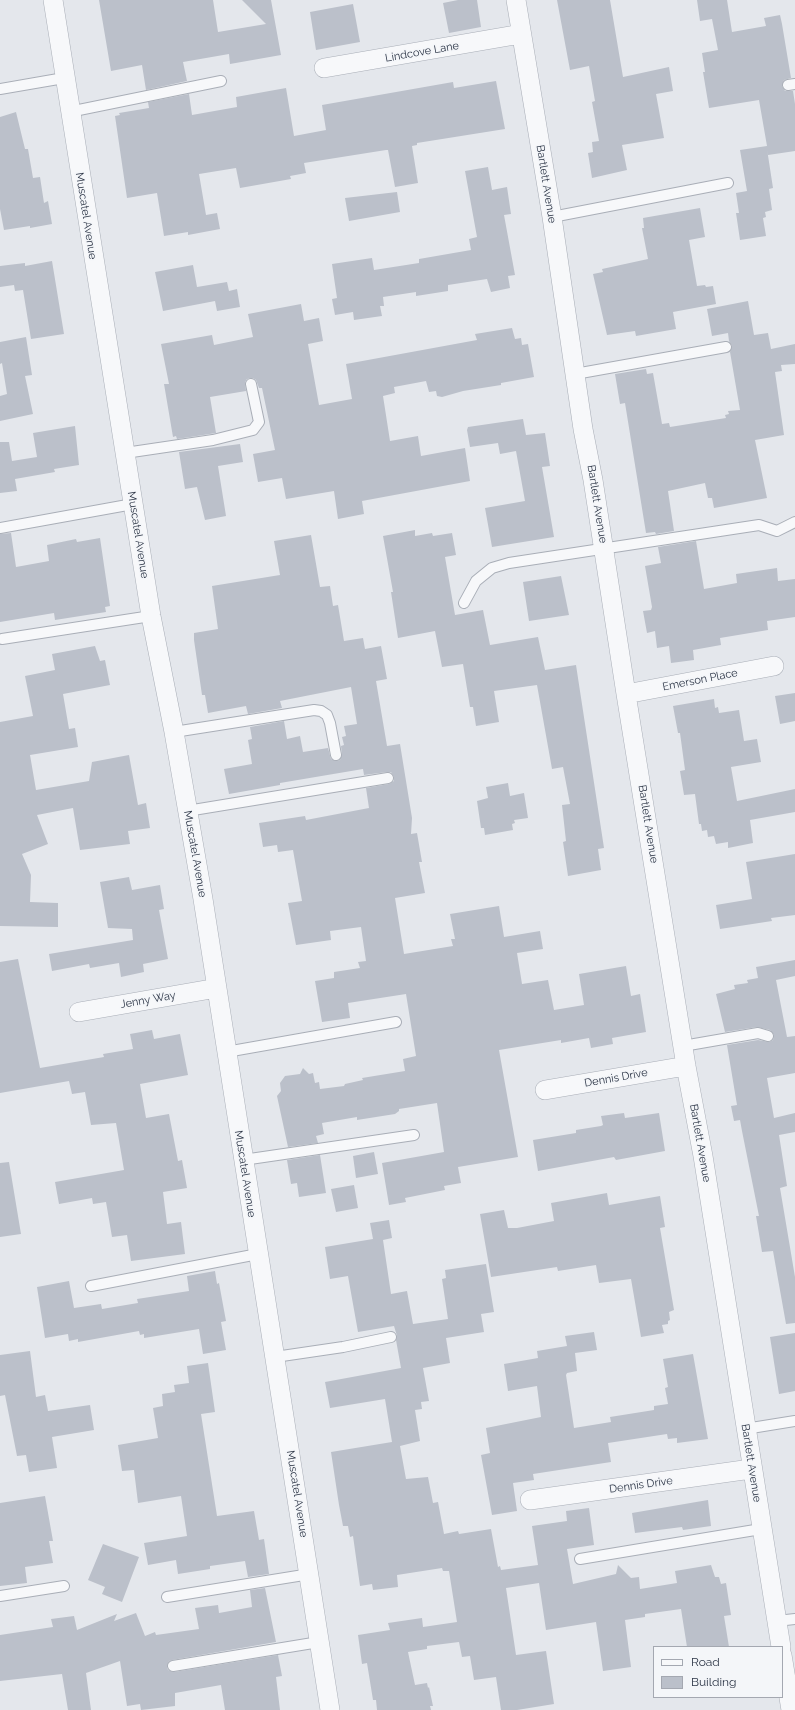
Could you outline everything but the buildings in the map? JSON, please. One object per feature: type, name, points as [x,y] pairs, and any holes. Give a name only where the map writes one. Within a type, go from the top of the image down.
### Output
[{"type":"street","name":"Muscatel Avenue","points":[[53,0],[64,78],[151,616],[174,732],[217,988],[274,1358],[310,1574],[330,1710]]},
{"type":"street","name":"Bartlett Avenue","points":[[516,0],[552,217],[575,374],[686,1066],[704,1164],[761,1529],[786,1620],[781,1646]]},
{"type":"street","name":"Lindcove Lane","points":[[324,68],[521,34]]},
{"type":"street","name":"Emerson Place","points":[[626,694],[774,666]]},
{"type":"street","name":"Jenny Way","points":[[79,1012],[217,988]]},
{"type":"street","name":"Dennis Drive","points":[[545,1090],[686,1066]]},
{"type":"street","name":"Dennis Drive","points":[[530,1500],[752,1469]]},
{"type":"street","points":[[783,1661],[791,1710]]},
{"type":"lane","points":[[0,89],[64,78]]},
{"type":"lane","points":[[70,112],[221,81]]},
{"type":"lane","points":[[552,217],[728,183]]},
{"type":"lane","points":[[575,374],[726,347]]},
{"type":"lane","points":[[125,453],[213,440],[253,430],[259,422],[251,384]]},
{"type":"lane","points":[[0,528],[133,504]]},
{"type":"lane","points":[[464,603],[476,581],[492,568],[510,563],[759,525],[777,531],[795,522]]},
{"type":"lane","points":[[2,639],[151,616]]},
{"type":"lane","points":[[174,732],[314,710],[321,711],[327,715],[336,755]]},
{"type":"lane","points":[[187,811],[388,778]]},
{"type":"lane","points":[[226,1052],[396,1022]]},
{"type":"lane","points":[[683,1046],[758,1033],[768,1036]]},
{"type":"lane","points":[[243,1160],[414,1135]]},
{"type":"lane","points":[[91,1286],[258,1254]]},
{"type":"lane","points":[[274,1358],[391,1337]]},
{"type":"lane","points":[[745,1429],[795,1421]]},
{"type":"lane","points":[[580,1559],[761,1529]]},
{"type":"lane","points":[[167,1597],[310,1574]]},
{"type":"lane","points":[[0,1596],[64,1586]]},
{"type":"lane","points":[[173,1666],[319,1642]]}]
